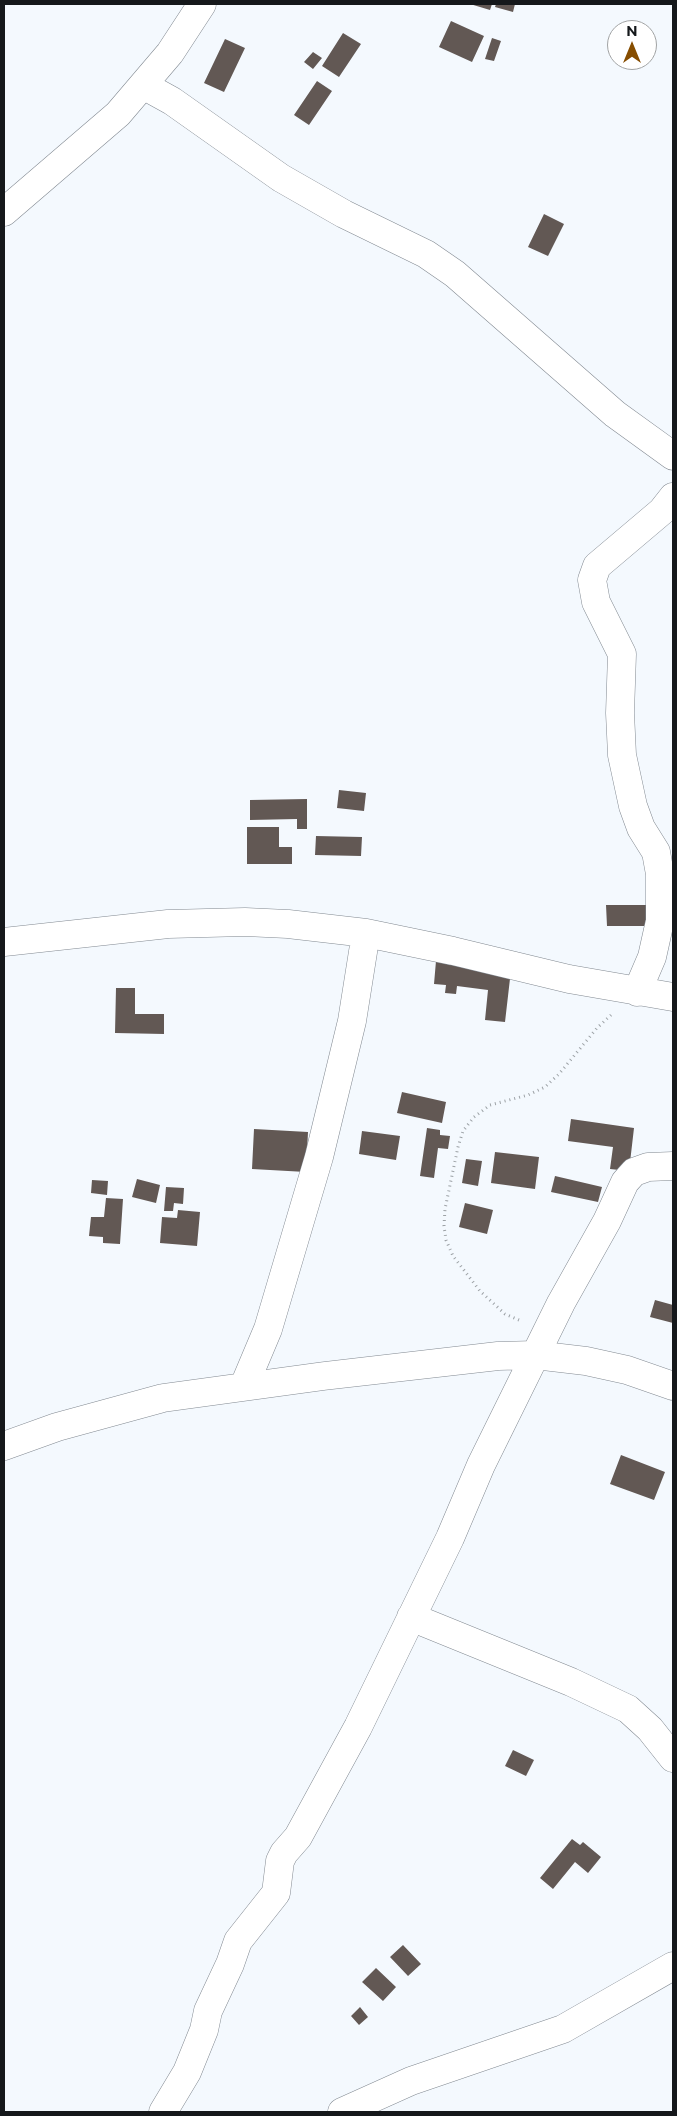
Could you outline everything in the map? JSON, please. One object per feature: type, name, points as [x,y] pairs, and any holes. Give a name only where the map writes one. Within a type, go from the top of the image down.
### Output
[{"type":"street","points":[[4,212],[112,120],[170,53],[202,4]]},
{"type":"street","points":[[143,85],[172,101],[281,178],[344,214],[426,254],[456,274],[615,414],[673,456]]},
{"type":"street","points":[[635,991],[652,957],[660,921],[660,874],[656,852],[641,828],[633,806],[622,756],[620,713],[622,654],[596,602],[592,580],[597,566],[662,511],[673,497]]},
{"type":"street","points":[[4,942],[168,924],[245,922],[288,924],[366,934],[453,950],[569,979],[673,997]]},
{"type":"street","points":[[244,1386],[268,1329],[319,1157],[352,1021],[366,934]]},
{"type":"street","points":[[163,2112],[186,2072],[204,2030],[208,2011],[230,1964],[238,1941],[276,1893],[280,1861],[284,1853],[298,1837],[323,1792],[411,1618],[450,1538],[481,1464],[586,1253],[607,1221],[625,1182],[634,1172],[648,1167],[673,1166]]},
{"type":"street","points":[[4,1446],[57,1427],[163,1398],[244,1386],[498,1356],[535,1355],[595,1362],[627,1370],[673,1386]]},
{"type":"street","points":[[411,1618],[571,1682],[628,1709],[650,1729],[673,1758]]},
{"type":"street","points":[[342,2112],[411,2081],[563,2029],[673,1966]]},
{"type":"path","points":[[547,1330],[505,1314],[480,1291],[453,1256],[446,1240],[444,1226],[458,1147],[464,1130],[474,1117],[490,1106],[528,1096],[545,1087],[559,1074],[597,1028],[625,1004],[635,991]]},
{"type":"building","points":[[470,4],[492,4],[490,10]]},
{"type":"building","points":[[496,4],[515,4],[513,12],[495,7]]},
{"type":"building","points":[[451,21],[484,36],[472,62],[439,47]]},
{"type":"building","points":[[343,33],[361,44],[339,77],[322,66]]},
{"type":"building","points":[[492,38],[501,41],[494,61],[485,59]]},
{"type":"building","points":[[225,39],[245,48],[224,92],[204,83]]},
{"type":"building","points":[[313,52],[322,58],[313,69],[304,62]]},
{"type":"building","points":[[317,81],[332,91],[309,125],[294,115]]},
{"type":"building","points":[[544,214],[564,224],[548,256],[528,247]]},
{"type":"building","points":[[339,790],[366,793],[364,811],[337,808]]},
{"type":"building","points":[[307,799],[307,829],[297,829],[297,819],[250,820],[250,800]]},
{"type":"building","points":[[247,827],[279,827],[279,847],[292,847],[292,864],[247,864]]},
{"type":"building","points":[[316,836],[362,837],[361,856],[315,855]]},
{"type":"building","points":[[606,905],[653,905],[653,926],[607,926]]},
{"type":"building","points":[[436,961],[511,970],[505,1022],[485,1020],[488,990],[457,986],[456,994],[445,993],[446,985],[434,984]]},
{"type":"building","points":[[116,988],[135,988],[135,1014],[164,1014],[164,1034],[115,1033]]},
{"type":"building","points":[[402,1092],[446,1102],[442,1123],[397,1113]]},
{"type":"building","points":[[571,1119],[634,1128],[629,1171],[610,1169],[613,1147],[568,1141]]},
{"type":"building","points":[[427,1128],[440,1130],[440,1135],[450,1136],[448,1149],[438,1148],[434,1178],[420,1176]]},
{"type":"building","points":[[254,1129],[308,1132],[306,1172],[252,1169]]},
{"type":"building","points":[[362,1131],[400,1136],[396,1160],[359,1154]]},
{"type":"building","points":[[495,1152],[539,1157],[535,1189],[491,1183]]},
{"type":"building","points":[[466,1159],[482,1161],[478,1186],[462,1183]]},
{"type":"building","points":[[555,1176],[602,1187],[598,1202],[551,1192]]},
{"type":"building","points":[[137,1179],[160,1185],[156,1203],[132,1197]]},
{"type":"building","points":[[92,1180],[108,1181],[107,1195],[91,1193]]},
{"type":"building","points":[[166,1187],[184,1188],[183,1204],[174,1203],[173,1211],[164,1211]]},
{"type":"building","points":[[106,1198],[123,1199],[120,1244],[103,1243],[103,1237],[89,1236],[91,1217],[104,1217]]},
{"type":"building","points":[[465,1203],[493,1210],[487,1234],[459,1227]]},
{"type":"building","points":[[178,1210],[200,1212],[197,1246],[160,1243],[162,1217],[177,1218]]},
{"type":"building","points":[[655,1300],[673,1305],[673,1323],[650,1317]]},
{"type":"building","points":[[621,1455],[665,1472],[654,1500],[610,1484]]},
{"type":"building","points":[[513,1750],[534,1760],[526,1776],[505,1766]]},
{"type":"building","points":[[572,1839],[580,1845],[583,1842],[601,1857],[588,1873],[575,1862],[553,1889],[540,1878]]},
{"type":"building","points":[[403,1945],[421,1964],[408,1976],[390,1957]]},
{"type":"building","points":[[376,1968],[396,1987],[383,2001],[362,1982]]},
{"type":"building","points":[[360,2007],[368,2017],[359,2025],[351,2016]]}]
